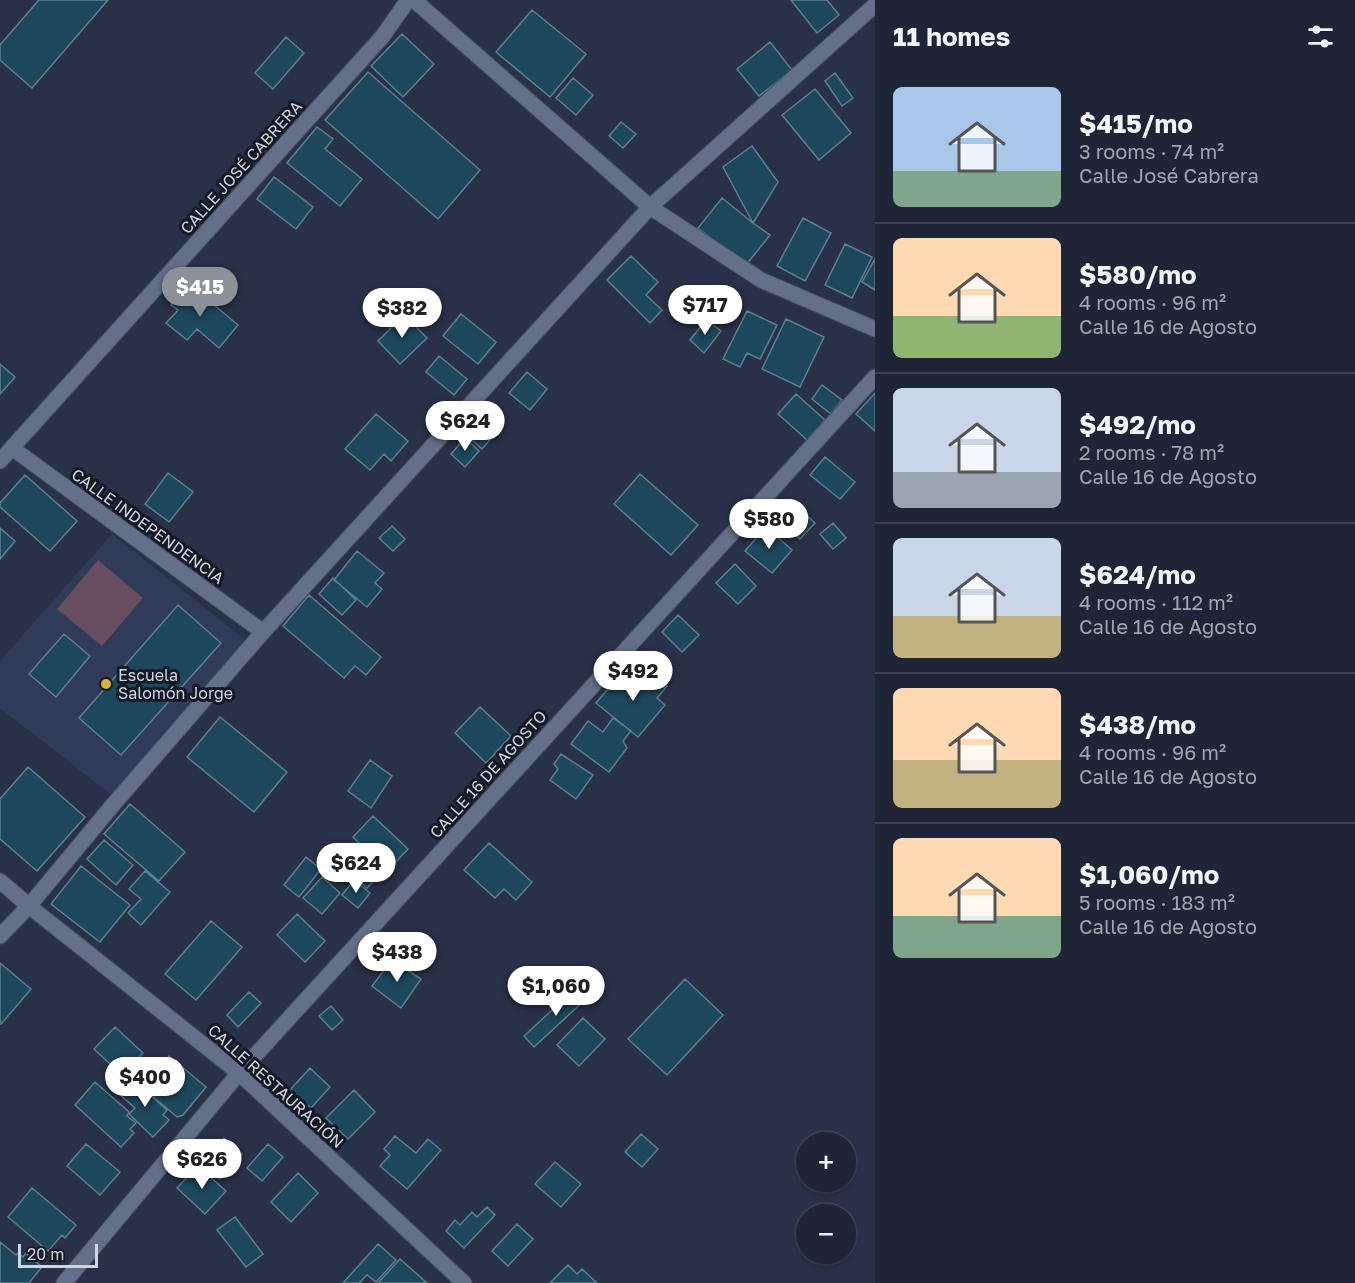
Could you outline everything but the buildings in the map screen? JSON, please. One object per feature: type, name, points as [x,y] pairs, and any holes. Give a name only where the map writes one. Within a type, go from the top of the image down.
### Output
[{"type":"street","name":"CALLE JOSÉ CABRERA","points":[[0,461],[382,37],[408,0]]},
{"type":"street","points":[[414,0],[650,207],[761,280],[875,329]]},
{"type":"street","points":[[0,936],[29,906],[112,806],[263,632],[650,207],[875,5]]},
{"type":"street","name":"CALLE 16 DE AGOSTO","points":[[64,1283],[239,1073],[875,377]]},
{"type":"street","name":"CALLE INDEPENDENCIA","points":[[12,448],[263,632]]},
{"type":"street","name":"CALLE RESTAURACIÓN","points":[[0,880],[29,906],[239,1073],[464,1283]]},
{"type":"shaded area","name":"Escuela Salomón Jorge","points":[[112,534],[249,643],[113,796],[0,708],[0,661]]},
{"type":"shaded area","points":[[98,560],[143,598],[102,646],[57,609]]},
{"type":"place","name":"Escuela Salomón Jorge","points":[[106,684]]}]
